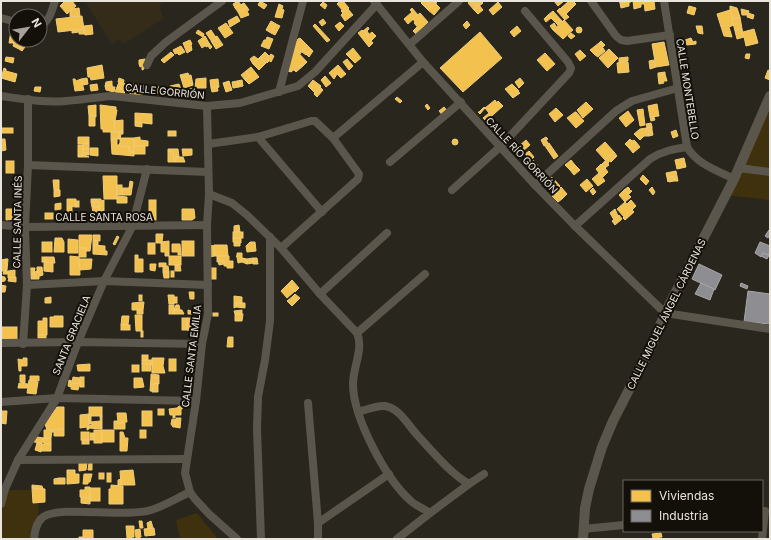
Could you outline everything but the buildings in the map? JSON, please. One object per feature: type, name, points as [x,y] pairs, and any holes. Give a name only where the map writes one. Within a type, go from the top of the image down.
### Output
[{"type":"street","points":[[48,20],[55,1]]},
{"type":"street","points":[[147,65],[151,56],[158,49],[222,1]]},
{"type":"street","points":[[279,92],[303,1]]},
{"type":"street","points":[[410,44],[460,1]]},
{"type":"street","points":[[591,1],[616,36],[621,40],[627,41],[670,35]]},
{"type":"street","name":"CALLE MONTEBELLO","points":[[664,1],[687,147],[695,159],[734,179]]},
{"type":"street","name":"CALLE GORRIÓN","points":[[1,96],[49,102],[96,96],[112,96],[206,106],[240,103],[298,86],[310,76],[375,3]]},
{"type":"street","name":"CALLE RÍO GORRIÓN","points":[[375,3],[410,44],[423,62],[535,185],[665,313]]},
{"type":"street","points":[[452,190],[501,146],[569,73],[571,68],[568,62],[525,11]]},
{"type":"street","points":[[333,138],[423,62]]},
{"type":"street","points":[[535,185],[624,105],[632,100],[678,88]]},
{"type":"street","name":"CALLE MIGUEL ÁNGEL CÁRDENAS","points":[[583,534],[589,489],[602,447],[613,421],[653,343],[665,313],[734,179],[767,110],[770,96]]},
{"type":"street","name":"CALLE SANTA INÉS","points":[[23,344],[27,285],[25,227],[28,165],[28,100]]},
{"type":"street","points":[[390,162],[461,102]]},
{"type":"street","name":"CALLE SANTA EMILIA","points":[[206,106],[209,194],[206,225],[208,314],[202,344],[196,401],[186,459],[185,474],[190,492],[209,514],[237,539]]},
{"type":"street","points":[[208,144],[258,137],[311,121],[315,121],[333,138],[360,177],[281,248]]},
{"type":"street","points":[[258,137],[322,212]]},
{"type":"street","points":[[575,226],[650,158],[670,149],[687,147]]},
{"type":"street","points":[[28,165],[208,172]]},
{"type":"street","points":[[739,168],[770,172]]},
{"type":"street","name":"SANTA GRACIELA","points":[[1,504],[5,489],[18,460],[57,398],[78,342],[104,281],[132,227],[147,169]]},
{"type":"street","points":[[209,194],[232,203],[247,215],[281,248],[320,294],[358,333],[360,340],[354,368],[353,385],[358,412],[367,435],[388,474],[412,501],[430,513]]},
{"type":"street","name":"CALLE SANTA ROSA","points":[[1,226],[132,227],[206,225]]},
{"type":"street","points":[[320,294],[387,233]]},
{"type":"street","points":[[261,539],[256,429],[258,397],[270,321],[270,237]]},
{"type":"street","points":[[358,333],[424,274]]},
{"type":"street","points":[[27,285],[104,281],[208,284]]},
{"type":"street","points":[[665,313],[770,329]]},
{"type":"street","points":[[1,343],[23,344],[78,342],[202,344]]},
{"type":"street","points":[[1,402],[57,398],[196,401]]},
{"type":"street","points":[[308,403],[318,539]]},
{"type":"street","points":[[358,412],[380,406],[386,406],[392,409],[399,414],[457,476],[469,484]]},
{"type":"street","points":[[18,460],[186,459]]},
{"type":"street","points":[[318,523],[388,474]]},
{"type":"street","points":[[396,539],[484,474]]},
{"type":"street","points":[[34,539],[38,523],[50,514],[68,512],[127,513],[151,510],[190,492]]},
{"type":"street","points":[[762,539],[766,511]]},
{"type":"street","points":[[583,534],[623,525]]},
{"type":"shaded area","points":[[85,1],[164,1],[159,6],[164,18],[124,44],[119,39],[112,44]]},
{"type":"shaded area","points":[[770,101],[770,200],[724,195]]},
{"type":"shaded area","points":[[7,490],[40,490],[38,519],[32,539],[1,539],[1,517]]},
{"type":"shaded area","points":[[197,513],[218,539],[180,539],[176,520]]}]
